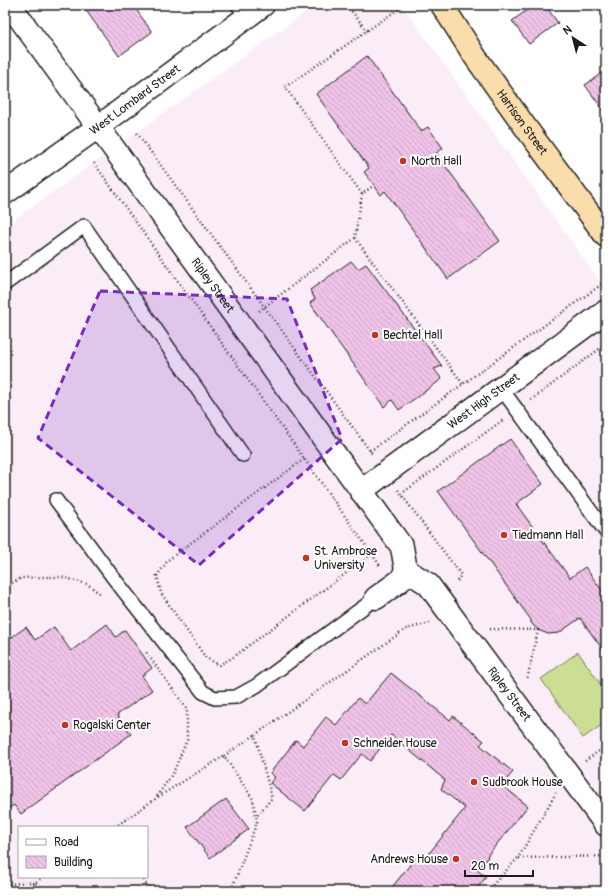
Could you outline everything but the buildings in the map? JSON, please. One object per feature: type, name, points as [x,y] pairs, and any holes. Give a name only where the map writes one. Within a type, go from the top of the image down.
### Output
[{"type":"highway","name":"Harrison Street","points":[[442,5],[476,58],[606,236]]},
{"type":"street","name":"Ripley Street","points":[[10,5],[402,547],[400,578],[428,584],[606,825]]},
{"type":"street","name":"West Lombard Street","points":[[5,193],[98,127],[249,9]]},
{"type":"street","name":"West High Street","points":[[361,491],[606,311]]},
{"type":"street","points":[[376,598],[400,578]]},
{"type":"lane","points":[[5,284],[84,226],[243,455]]},
{"type":"lane","points":[[501,388],[606,532]]},
{"type":"lane","points":[[56,500],[108,570],[203,692],[215,698],[236,697],[256,686],[376,598]]},
{"type":"path","points":[[347,5],[367,31]]},
{"type":"path","points":[[362,194],[285,87],[403,6]]},
{"type":"path","points":[[137,133],[461,575],[452,617]]},
{"type":"path","points":[[94,163],[372,554],[400,578]]},
{"type":"path","points":[[241,324],[355,238],[362,194],[374,185]]},
{"type":"path","points":[[355,238],[464,384]]},
{"type":"path","points":[[370,451],[602,284]]},
{"type":"path","points":[[304,459],[168,560],[157,576],[161,593],[206,658],[219,664],[232,658],[372,554]]},
{"type":"path","points":[[5,587],[21,578],[62,577],[88,584],[108,598]]},
{"type":"path","points":[[116,826],[155,799],[255,736],[406,629],[452,617],[538,630],[521,710]]},
{"type":"path","points":[[143,648],[187,709],[187,740],[173,773],[155,799]]},
{"type":"path","points":[[255,736],[272,798],[256,817]]},
{"type":"path","points":[[224,756],[254,799],[257,822],[231,891]]},
{"type":"path","points":[[487,891],[518,858],[568,773]]},
{"type":"path","points":[[518,858],[606,856]]},
{"type":"path","points":[[23,891],[42,878]]},
{"type":"path","points":[[142,878],[151,891]]},
{"type":"path","points":[[5,884],[36,882]]},
{"type":"path","points":[[33,891],[36,882]]},
{"type":"highlighted area","points":[[100,291],[287,299],[342,439],[199,565],[38,438]]},
{"type":"shaded area","name":"St. Ambrose University","points":[[316,5],[402,5],[606,290],[606,891],[5,891],[5,226]]},
{"type":"green space","points":[[578,652],[606,692],[606,722],[583,738],[541,679]]},
{"type":"place","name":"North Hall","points":[[403,161]]},
{"type":"place","name":"Bechtel Hall","points":[[375,335]]},
{"type":"place","name":"Tiedmann Hall","points":[[504,535]]},
{"type":"place","name":"St. Ambrose University","points":[[306,558]]},
{"type":"place","name":"Rogalski Center","points":[[65,725]]},
{"type":"place","name":"Schneider House","points":[[345,743]]},
{"type":"place","name":"Sudbrook House","points":[[474,782]]},
{"type":"place","name":"Andrews House","points":[[456,859]]}]
